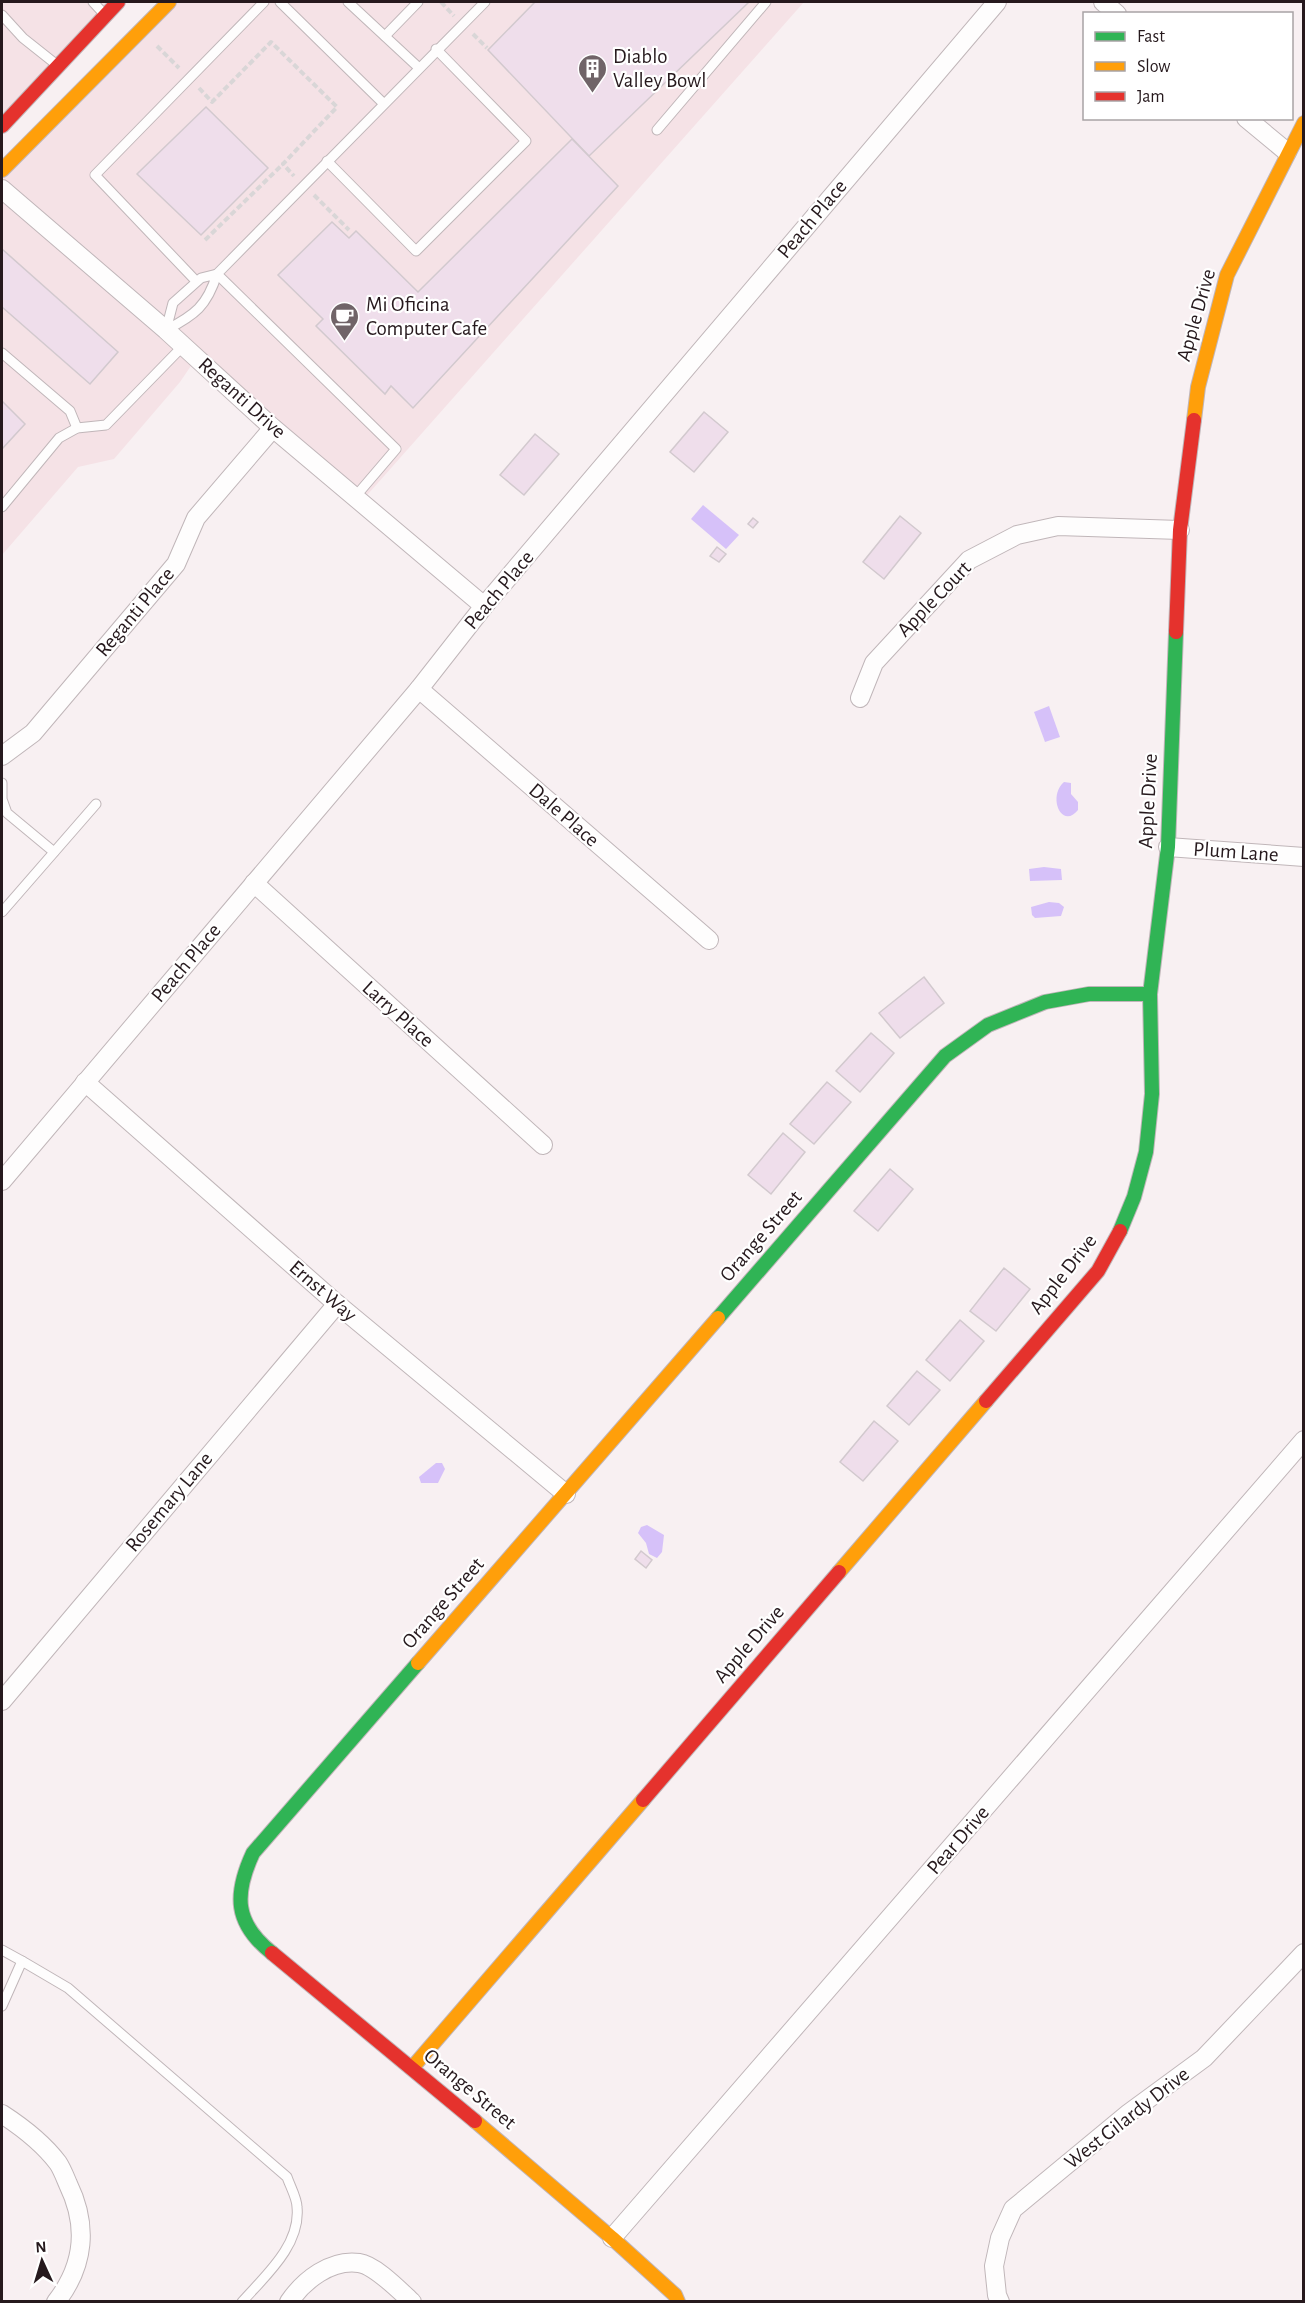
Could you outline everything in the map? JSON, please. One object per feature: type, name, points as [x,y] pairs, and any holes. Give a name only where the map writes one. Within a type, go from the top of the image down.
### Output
[{"type":"street","points":[[3,123],[118,2]]},
{"type":"street","points":[[2,170],[169,2]]},
{"type":"street","name":"Peach Place","points":[[2,1181],[420,689],[484,606],[997,2]]},
{"type":"street","points":[[1103,2],[1116,12]]},
{"type":"street","points":[[1248,120],[1287,152]]},
{"type":"street","name":"Apple Drive","points":[[412,2068],[1098,1271],[1117,1239],[1134,1197],[1146,1152],[1152,1094],[1150,994],[1168,847],[1180,530],[1198,387],[1227,275],[1287,152],[1304,123]]},
{"type":"street","name":"Reganti Drive","points":[[2,189],[166,330],[273,428],[484,606]]},
{"type":"street","name":"Reganti Place","points":[[2,756],[33,733],[176,564],[196,518],[273,428]]},
{"type":"street","name":"Apple Court","points":[[860,698],[874,663],[969,560],[1017,535],[1058,526],[1180,530]]},
{"type":"street","name":"Dale Place","points":[[420,689],[709,940]]},
{"type":"street","name":"Plum Lane","points":[[1168,847],[1304,857]]},
{"type":"street","name":"Larry Place","points":[[254,883],[543,1145]]},
{"type":"street","name":"Orange Street","points":[[678,2301],[675,2295],[612,2238],[412,2068],[265,1948],[244,1920],[239,1897],[243,1875],[253,1852],[945,1056],[988,1025],[1045,1002],[1089,994],[1150,994]]},
{"type":"street","name":"Ernst Way","points":[[86,1082],[337,1304],[566,1494]]},
{"type":"street","name":"Rosemary Lane","points":[[2,1701],[337,1304]]},
{"type":"street","name":"Pear Drive","points":[[612,2238],[1304,1440]]},
{"type":"street","name":"West Gilardy Drive","points":[[1000,2301],[997,2295],[994,2266],[1000,2238],[1013,2209],[1129,2113],[1204,2058],[1304,1953]]},
{"type":"street","points":[[2,2114],[25,2130],[58,2163],[78,2209],[82,2229],[80,2251],[74,2270],[56,2301]]},
{"type":"street","points":[[289,2301],[299,2288],[333,2264],[361,2263],[382,2276],[412,2301]]},
{"type":"lane","points":[[93,2],[105,15]]},
{"type":"lane","points":[[196,281],[95,175],[264,2]]},
{"type":"lane","points":[[280,2],[383,103]]},
{"type":"lane","points":[[348,2],[418,67]]},
{"type":"lane","points":[[385,36],[418,2]]},
{"type":"lane","points":[[166,330],[191,317],[211,293],[217,274],[418,67],[485,2]]},
{"type":"lane","points":[[657,130],[766,2]]},
{"type":"lane","points":[[2,15],[23,38],[58,66]]},
{"type":"lane","points":[[327,161],[416,251],[526,141],[436,50]]},
{"type":"lane","points":[[166,330],[173,303],[196,281],[217,274]]},
{"type":"lane","points":[[217,274],[396,449],[355,497]]},
{"type":"lane","points":[[2,507],[59,438],[77,428],[106,425],[183,346]]},
{"type":"lane","points":[[2,353],[70,411],[77,428]]},
{"type":"lane","points":[[2,783],[2,799],[7,813],[54,852]]},
{"type":"lane","points":[[2,912],[96,804]]},
{"type":"lane","points":[[2,1950],[68,1988],[286,2177],[297,2207],[294,2235],[274,2265],[242,2301]]},
{"type":"lane","points":[[2,2006],[22,1961]]},
{"type":"path","points":[[141,30],[212,102],[271,42],[337,107],[283,164],[205,240]]},
{"type":"path","points":[[283,164],[349,230]]},
{"type":"shaded area","points":[[2,2],[118,2],[2,126]]},
{"type":"shaded area","points":[[169,2],[804,2],[361,502],[197,357],[180,382],[114,459],[78,467],[2,555],[2,170]]},
{"type":"shaded area","points":[[703,505],[739,535],[726,549],[691,519]]},
{"type":"shaded area","points":[[1049,706],[1060,737],[1045,742],[1034,712]]},
{"type":"shaded area","points":[[1064,782],[1071,783],[1071,794],[1078,802],[1078,810],[1067,816],[1062,814],[1057,803],[1059,788]]},
{"type":"shaded area","points":[[1044,867],[1061,869],[1062,880],[1030,881],[1029,869]]},
{"type":"shaded area","points":[[1049,902],[1059,903],[1064,907],[1061,916],[1035,918],[1032,915],[1031,907]]},
{"type":"shaded area","points":[[436,1463],[442,1463],[445,1469],[438,1483],[421,1483],[419,1477]]},
{"type":"shaded area","points":[[647,1525],[664,1535],[662,1552],[657,1558],[649,1554],[646,1543],[638,1533],[641,1527]]},
{"type":"building","name":"Diablo Valley Bowl","points":[[535,2],[749,2],[589,156],[488,50]]},
{"type":"building","points":[[206,107],[268,168],[201,235],[137,174]]},
{"type":"building","points":[[572,139],[618,186],[413,408],[391,386],[385,394],[316,326],[323,319],[278,275],[332,222],[349,238],[356,231],[418,292]]},
{"type":"building","points":[[2,249],[118,352],[90,384],[2,307]]},
{"type":"building","points":[[2,401],[25,424],[2,449]]},
{"type":"building","points":[[704,412],[728,432],[694,472],[670,452]]},
{"type":"building","points":[[535,434],[559,454],[524,495],[500,475]]},
{"type":"building","points":[[900,516],[921,533],[884,579],[863,562]]},
{"type":"building","points":[[753,518],[758,522],[753,528],[748,524]]},
{"type":"building","points":[[717,547],[726,554],[719,562],[710,556]]},
{"type":"building","points":[[924,977],[944,1003],[900,1038],[879,1013]]},
{"type":"building","points":[[871,1033],[894,1053],[860,1092],[836,1071]]},
{"type":"building","points":[[827,1082],[851,1102],[814,1144],[790,1124]]},
{"type":"building","points":[[783,1133],[805,1152],[771,1194],[748,1175]]},
{"type":"building","points":[[890,1169],[913,1189],[878,1231],[854,1211]]},
{"type":"building","points":[[1004,1268],[1030,1289],[996,1331],[970,1311]]},
{"type":"building","points":[[960,1320],[984,1341],[950,1381],[926,1360]]},
{"type":"building","points":[[917,1371],[940,1390],[909,1425],[887,1406]]},
{"type":"building","points":[[874,1421],[898,1441],[863,1481],[840,1462]]},
{"type":"building","points":[[641,1551],[652,1560],[646,1568],[635,1559]]},
{"type":"traffic: fast","points":[[1120,1231],[1134,1197],[1146,1152],[1152,1094],[1150,994],[1168,847],[1176,632]]},
{"type":"traffic: fast","points":[[718,1318],[945,1056],[988,1025],[1045,1002],[1089,994],[1150,994]]},
{"type":"traffic: fast","points":[[272,1953],[250,1930],[241,1907],[243,1882],[253,1853],[418,1663]]},
{"type":"traffic: slow","points":[[2,170],[169,2]]},
{"type":"traffic: slow","points":[[1194,420],[1198,387],[1227,275],[1304,123]]},
{"type":"traffic: slow","points":[[418,1663],[718,1318]]},
{"type":"traffic: slow","points":[[839,1572],[986,1401]]},
{"type":"traffic: slow","points":[[412,2068],[643,1800]]},
{"type":"traffic: slow","points":[[475,2121],[612,2238],[675,2295],[678,2302]]},
{"type":"traffic: jam","points":[[2,126],[118,2]]},
{"type":"traffic: jam","points":[[1176,632],[1180,530],[1194,420]]},
{"type":"traffic: jam","points":[[986,1401],[1098,1271],[1120,1231]]},
{"type":"traffic: jam","points":[[643,1800],[839,1572]]},
{"type":"traffic: jam","points":[[272,1953],[475,2121]]},
{"type":"place","name":"Diablo Valley Bowl","points":[[592,94]]},
{"type":"place","name":"Mi Oficina Computer Cafe","points":[[345,342]]}]
